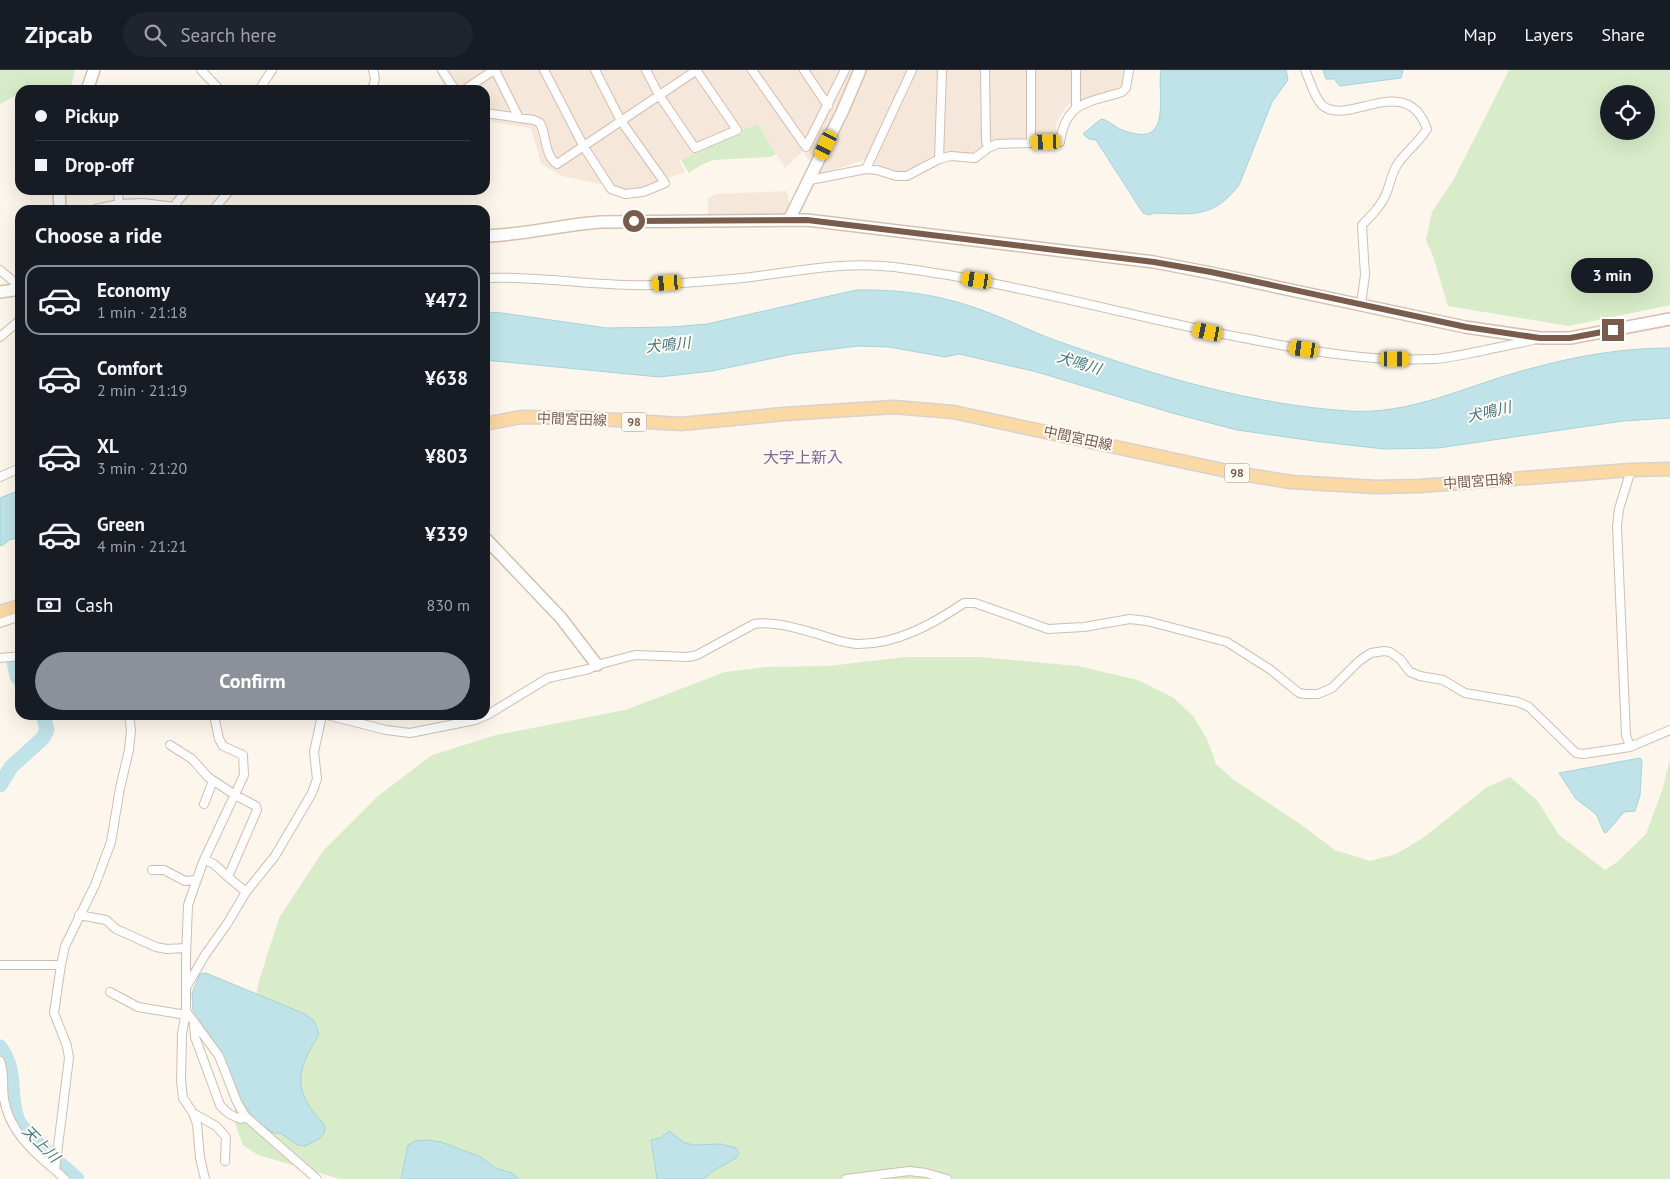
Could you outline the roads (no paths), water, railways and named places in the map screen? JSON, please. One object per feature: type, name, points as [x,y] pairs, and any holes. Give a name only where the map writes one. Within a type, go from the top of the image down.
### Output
[{"type":"main road","name":"中間宮田線","points":[[490,423],[521,417],[584,418],[681,424],[784,414],[894,407],[953,412],[1240,474],[1291,482],[1376,487],[1420,486],[1631,470],[1670,469]]},
{"type":"main road","points":[[0,612],[15,608]]},
{"type":"street","points":[[88,85],[94,70]]},
{"type":"street","points":[[201,70],[215,85]]},
{"type":"street","points":[[263,85],[272,70]]},
{"type":"street","points":[[373,70],[376,76],[374,85]]},
{"type":"street","points":[[442,70],[451,85]]},
{"type":"street","points":[[472,85],[494,70],[519,118]]},
{"type":"street","points":[[544,70],[584,146],[612,189],[625,194],[644,192],[665,183],[621,121],[595,70]]},
{"type":"street","points":[[490,114],[534,120],[540,123],[547,150],[552,160],[557,164],[659,95],[697,70],[737,130],[696,148],[659,95],[646,70]]},
{"type":"street","points":[[752,70],[806,147],[845,70]]},
{"type":"street","points":[[804,70],[828,106]]},
{"type":"street","points":[[789,220],[810,180],[860,70]]},
{"type":"street","points":[[866,169],[912,70]]},
{"type":"street","points":[[939,159],[942,70]]},
{"type":"street","points":[[985,70],[986,140],[988,148]]},
{"type":"street","points":[[1031,70],[1031,143]]},
{"type":"street","points":[[1076,70],[1076,108]]},
{"type":"street","points":[[810,180],[866,169],[877,170],[896,176],[907,176],[939,159],[951,156],[975,158],[997,144],[1060,142],[1062,128],[1070,113],[1076,108],[1122,92],[1126,88],[1129,70]]},
{"type":"street","points":[[1305,70],[1322,104],[1328,108],[1338,109],[1368,96]]},
{"type":"street","points":[[1361,304],[1365,275],[1362,226],[1379,206],[1386,194],[1391,174],[1400,161],[1421,139],[1427,129],[1418,102]]},
{"type":"street","points":[[118,195],[119,204]]},
{"type":"street","points":[[217,205],[226,195]]},
{"type":"street","points":[[114,205],[143,203],[156,205]]},
{"type":"street","points":[[490,236],[517,234],[568,224],[600,222],[807,220],[1154,262],[1211,272],[1466,327],[1540,338],[1570,338],[1670,319]]},
{"type":"street","points":[[490,278],[508,277],[580,284],[648,285],[746,278],[823,268],[868,265],[892,266],[977,280],[1208,332],[1286,346],[1376,358],[1434,359],[1540,338]]},
{"type":"street","points":[[0,270],[15,284]]},
{"type":"street","points":[[0,292],[15,289]]},
{"type":"street","points":[[0,337],[15,324]]},
{"type":"street","points":[[0,477],[15,470]]},
{"type":"street","points":[[1630,747],[1626,736],[1617,526],[1619,509],[1631,470]]},
{"type":"street","points":[[490,543],[561,618],[597,665]]},
{"type":"street","points":[[490,714],[548,678],[590,669],[597,665],[635,656],[697,656],[754,624],[762,622],[799,629],[857,644],[872,643],[909,634],[964,603],[974,602],[1048,629],[1084,627],[1113,620],[1130,619],[1147,621],[1227,642],[1272,670],[1300,692],[1306,694],[1318,694],[1332,688],[1359,661],[1371,653],[1390,652],[1400,659],[1410,672],[1420,676],[1443,680],[1464,693],[1518,702],[1528,707],[1576,753],[1583,754],[1630,747],[1670,730]]},
{"type":"street","points":[[0,623],[15,618]]},
{"type":"street","points":[[0,658],[15,656]]},
{"type":"street","points":[[55,1170],[69,1058],[67,1046],[54,1013],[64,946],[95,885],[111,842],[120,788],[129,750],[131,730],[130,720]]},
{"type":"street","points":[[205,1179],[200,1158],[196,1124],[193,1113],[184,1098],[180,1080],[182,1034],[186,1013],[188,905],[196,880],[244,775],[243,755],[223,746],[219,740],[215,720]]},
{"type":"street","points":[[186,988],[204,955],[227,924],[246,892],[275,856],[312,793],[318,779],[314,752],[321,720]]},
{"type":"street","points":[[347,720],[386,730],[410,733],[475,720]]},
{"type":"street","points":[[170,745],[192,759],[213,781],[256,806],[257,810],[228,877]]},
{"type":"street","points":[[204,804],[213,781]]},
{"type":"street","points":[[205,860],[214,864],[246,892]]},
{"type":"street","points":[[152,870],[164,870],[185,881],[196,880]]},
{"type":"street","points":[[79,915],[106,920],[116,929],[156,948],[186,948]]},
{"type":"street","points":[[0,965],[61,965]]},
{"type":"street","points":[[110,992],[138,1007],[186,1013],[219,1056],[237,1102],[245,1116],[317,1179]]},
{"type":"street","points":[[194,1022],[195,1037],[220,1105],[233,1117],[241,1119],[245,1116]]},
{"type":"street","points":[[0,1061],[4,1099],[12,1126],[27,1145],[65,1179]]},
{"type":"street","points":[[193,1113],[216,1126],[226,1137],[225,1160]]},
{"type":"street","points":[[846,1179],[909,1171],[926,1173],[947,1179]]},
{"type":"water","points":[[1161,70],[1286,70],[1288,80],[1272,102],[1239,185],[1220,204],[1211,209],[1191,214],[1154,213],[1149,215],[1143,213],[1096,140],[1089,139],[1083,134],[1101,119],[1122,130],[1135,134],[1148,134],[1155,129],[1160,111]]},
{"type":"water","points":[[1323,70],[1403,70],[1401,78],[1340,86],[1334,79],[1326,79]]},
{"type":"water","name":"犬鳴川","points":[[856,290],[921,294],[968,305],[1056,340],[1170,378],[1241,396],[1313,408],[1349,411],[1369,411],[1410,406],[1508,375],[1568,359],[1609,352],[1670,348],[1670,418],[1623,421],[1438,448],[1384,449],[1237,430],[1172,413],[1037,372],[959,354],[945,357],[889,347],[858,346],[793,354],[712,371],[659,377],[490,360],[490,312],[607,328],[671,327],[707,324]]},
{"type":"water","points":[[15,492],[15,538],[0,546],[0,498]]},
{"type":"water","points":[[1640,758],[1642,761],[1640,795],[1635,811],[1624,812],[1606,833],[1596,814],[1576,799],[1559,773]]},
{"type":"water","points":[[206,973],[305,1014],[314,1021],[319,1034],[305,1062],[301,1079],[305,1099],[325,1127],[324,1133],[319,1139],[305,1146],[298,1145],[280,1133],[274,1133],[256,1122],[240,1098],[221,1052],[193,1010],[192,993],[200,974]]},
{"type":"water","points":[[669,1131],[685,1143],[694,1145],[721,1144],[736,1148],[739,1153],[736,1158],[713,1171],[704,1179],[657,1179],[651,1140],[660,1138]]},
{"type":"water","points":[[415,1141],[441,1142],[481,1157],[495,1168],[512,1173],[519,1179],[401,1179],[408,1145]]},
{"type":"waterway","name":"天上川","points":[[14,661],[15,666]]},
{"type":"waterway","name":"天上川","points":[[0,785],[11,767],[43,738],[47,730],[44,720]]},
{"type":"waterway","name":"天上川","points":[[0,1047],[9,1065],[14,1108],[20,1124],[34,1140],[77,1179]]},
{"type":"district","name":"大字上新入","points":[[803,457]]}]
